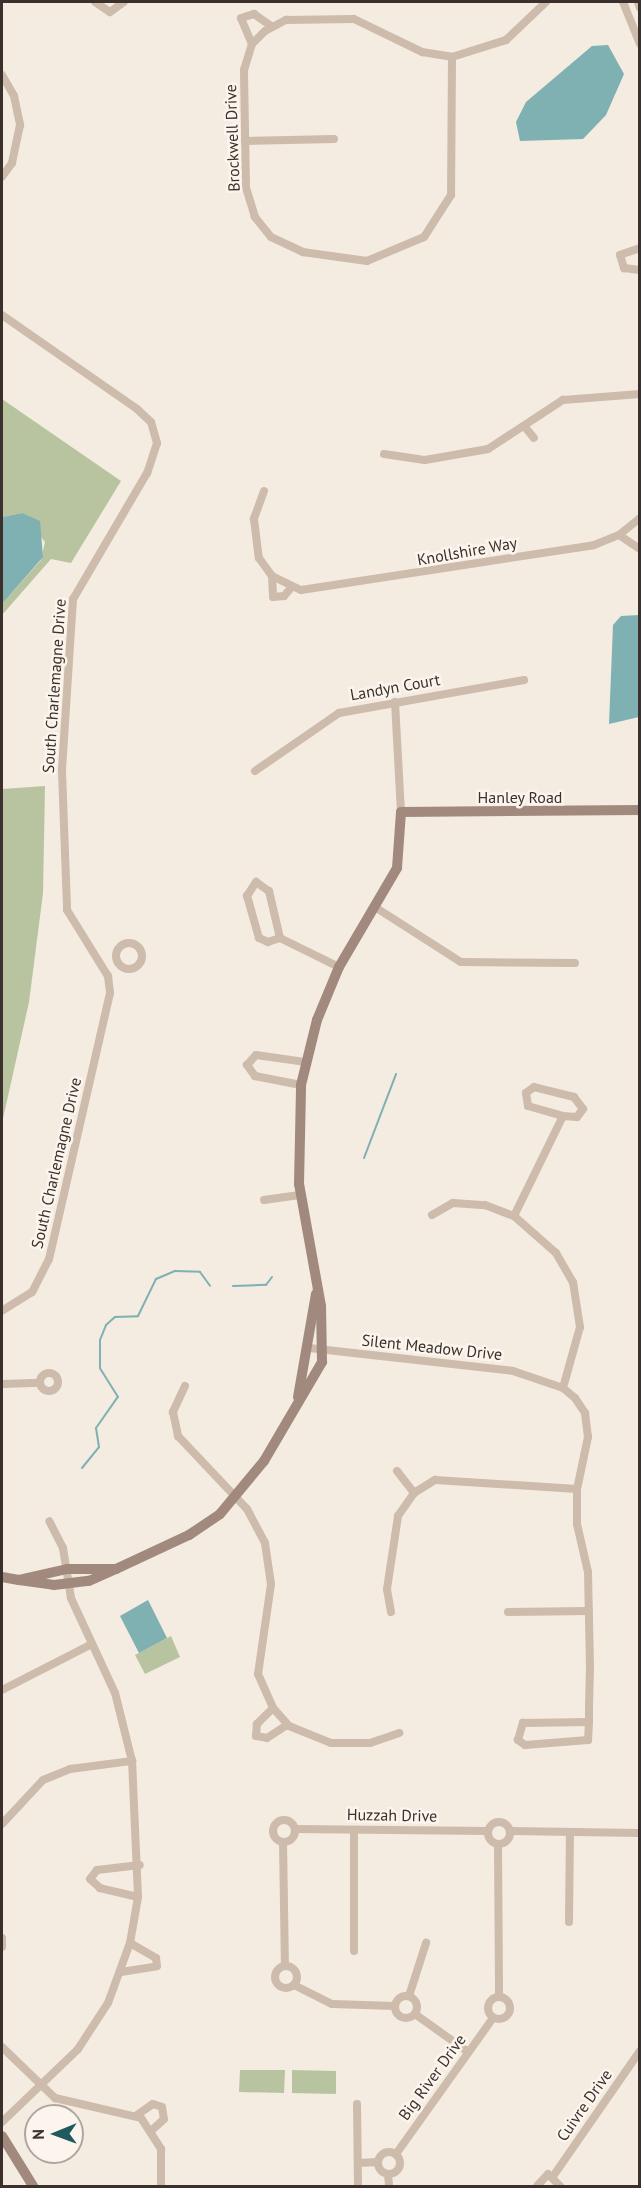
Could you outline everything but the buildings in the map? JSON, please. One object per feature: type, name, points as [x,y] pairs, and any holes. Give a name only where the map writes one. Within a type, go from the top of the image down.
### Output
[{"type":"street","points":[[95,2],[110,12],[124,2]]},
{"type":"street","points":[[271,26],[254,14],[241,18],[252,44],[271,26],[319,16],[354,18],[422,52],[452,57],[506,40],[546,2]]},
{"type":"street","points":[[624,2],[639,44]]},
{"type":"street","points":[[638,2],[639,8]]},
{"type":"street","name":"Brockwell Drive","points":[[252,44],[244,70],[245,141],[246,187],[255,217],[271,237],[303,252],[367,261],[401,250],[424,237],[451,195],[452,57]]},
{"type":"street","points":[[2,75],[20,112],[20,138],[2,177]]},
{"type":"street","points":[[245,141],[334,140]]},
{"type":"street","points":[[639,248],[620,255],[624,268],[639,270]]},
{"type":"street","name":"South Charlemagne Drive","points":[[2,315],[137,409],[151,422],[157,442],[147,473],[73,599],[62,771],[64,881],[67,910],[103,967],[110,993],[49,1259],[32,1292],[2,1311]]},
{"type":"street","points":[[384,454],[425,460],[488,449],[525,427],[563,400],[639,394]]},
{"type":"street","points":[[525,427],[534,438]]},
{"type":"street","name":"Knollshire Way","points":[[264,491],[254,519],[254,540],[272,576],[273,597],[284,596],[291,588]]},
{"type":"street","name":"Knollshire Way","points":[[272,576],[291,588],[322,591],[594,545],[619,535],[639,518]]},
{"type":"street","points":[[619,535],[639,549]]},
{"type":"street","name":"Landyn Court","points":[[255,771],[339,712],[524,680]]},
{"type":"street","points":[[2,1577],[68,1583],[116,1569],[189,1535],[220,1514],[264,1461],[297,1403],[323,1350],[316,1290],[300,1196],[300,1085],[305,1062],[339,967],[378,909],[397,868],[400,812],[395,702]]},
{"type":"street","name":"Hanley Road","points":[[400,812],[639,810]]},
{"type":"street","points":[[280,938],[269,891],[256,882],[247,896],[259,938],[268,942],[280,938],[339,967]]},
{"type":"street","points":[[378,909],[461,962],[575,963]]},
{"type":"street","points":[[103,967],[117,962]]},
{"type":"street","points":[[300,1085],[255,1076],[247,1065],[256,1055],[305,1062]]},
{"type":"street","points":[[534,1087],[579,1100],[581,1114],[563,1116],[528,1106],[526,1093],[534,1087]]},
{"type":"street","points":[[514,1216],[563,1116]]},
{"type":"street","points":[[264,1200],[300,1196]]},
{"type":"street","points":[[432,1215],[466,1203],[514,1216],[542,1237],[573,1282],[580,1327],[563,1388],[585,1413],[588,1425],[577,1489],[589,1611],[589,1722],[588,1740],[580,1744],[518,1740],[523,1723],[589,1722]]},
{"type":"street","points":[[297,1403],[309,1348],[316,1290]]},
{"type":"street","name":"Silent Meadow Drive","points":[[309,1348],[470,1363],[563,1388]]},
{"type":"street","points":[[2,1384],[40,1383]]},
{"type":"street","points":[[185,1386],[173,1412],[178,1437],[234,1497],[258,1528],[268,1555],[271,1584],[257,1657],[262,1690],[273,1708],[287,1725],[331,1743],[370,1743],[399,1733]]},
{"type":"street","points":[[397,1471],[414,1493]]},
{"type":"street","points":[[391,1612],[387,1589],[398,1516],[414,1493],[435,1480],[577,1489]]},
{"type":"street","points":[[2,2122],[78,2049],[121,1972],[130,1943],[138,1897],[140,1864],[132,1761],[115,1694],[68,1583],[67,1569],[49,1521]]},
{"type":"street","points":[[19,1580],[67,1569],[116,1569]]},
{"type":"street","points":[[508,1612],[589,1611]]},
{"type":"street","points":[[2,1690],[92,1644]]},
{"type":"street","points":[[273,1708],[257,1724],[256,1737],[267,1738],[287,1725]]},
{"type":"street","points":[[2,1824],[43,1780],[70,1769],[132,1761]]},
{"type":"street","name":"Huzzah Drive","points":[[283,1842],[273,1835],[276,1823],[287,1820],[295,1829],[488,1831],[499,1821],[510,1831],[639,1833]]},
{"type":"street","points":[[295,1829],[283,1842],[285,1966],[275,1980],[282,1988],[294,1985],[332,2004],[395,2006],[409,1996],[426,1943]]},
{"type":"street","points":[[354,1830],[354,1951]]},
{"type":"street","points":[[488,1831],[498,1844],[510,1831]]},
{"type":"street","points":[[569,1922],[570,1832]]},
{"type":"street","name":"Big River Drive","points":[[493,2018],[488,2007],[499,1997],[498,1844]]},
{"type":"street","points":[[138,1897],[100,1888],[90,1879],[97,1870],[140,1864]]},
{"type":"street","points":[[2,1938],[2,1947]]},
{"type":"street","points":[[121,1972],[156,1966],[156,1958],[130,1943]]},
{"type":"street","points":[[285,1966],[296,1972],[294,1985]]},
{"type":"street","points":[[409,1996],[417,2004],[415,2014]]},
{"type":"street","name":"Big River Drive","points":[[389,2187],[388,2174],[400,2167],[396,2154],[493,2018],[509,2013],[508,2002],[499,1997]]},
{"type":"street","points":[[395,2006],[400,2016],[415,2014],[468,2052]]},
{"type":"street","points":[[2,2047],[55,2098],[137,2115],[152,2130],[161,2149],[161,2187]]},
{"type":"street","name":"Cuivre Drive","points":[[537,2187],[542,2176],[554,2175],[639,2051]]},
{"type":"street","points":[[137,2115],[153,2104],[162,2107],[165,2119],[152,2130]]},
{"type":"street","points":[[357,2104],[358,2187]]},
{"type":"street","points":[[2,2136],[33,2187]]},
{"type":"street","points":[[378,2162],[383,2154],[396,2154]]},
{"type":"street","points":[[358,2163],[378,2162]]},
{"type":"street","points":[[378,2162],[388,2174]]},
{"type":"street","points":[[554,2175],[560,2187]]},
{"type":"green space","points":[[2,399],[121,481],[71,563],[51,559],[2,615],[2,604],[41,560],[45,542],[22,513],[2,517]]},
{"type":"green space","points":[[45,786],[43,893],[29,1002],[2,1123],[2,789]]},
{"type":"green space","points":[[171,1636],[180,1657],[145,1674],[135,1655]]},
{"type":"green space","points":[[240,2070],[285,2070],[284,2093],[239,2092]]},
{"type":"green space","points":[[292,2070],[336,2071],[336,2094],[292,2093]]},
{"type":"water","points":[[608,45],[624,74],[606,115],[583,139],[520,141],[516,122],[526,102],[592,46]]},
{"type":"water","points":[[22,513],[40,521],[43,557],[2,604],[2,517]]},
{"type":"water","points":[[639,615],[639,717],[609,724],[613,625],[621,616]]},
{"type":"water","points":[[148,1600],[167,1638],[139,1653],[120,1616]]},
{"type":"waterway","points":[[364,1158],[396,1074]]},
{"type":"waterway","points":[[82,1468],[99,1447],[96,1428],[118,1397],[100,1368],[100,1340],[106,1325],[115,1317],[138,1316],[156,1279],[175,1271],[200,1272],[210,1286]]},
{"type":"waterway","points":[[233,1286],[266,1285],[272,1277]]}]
